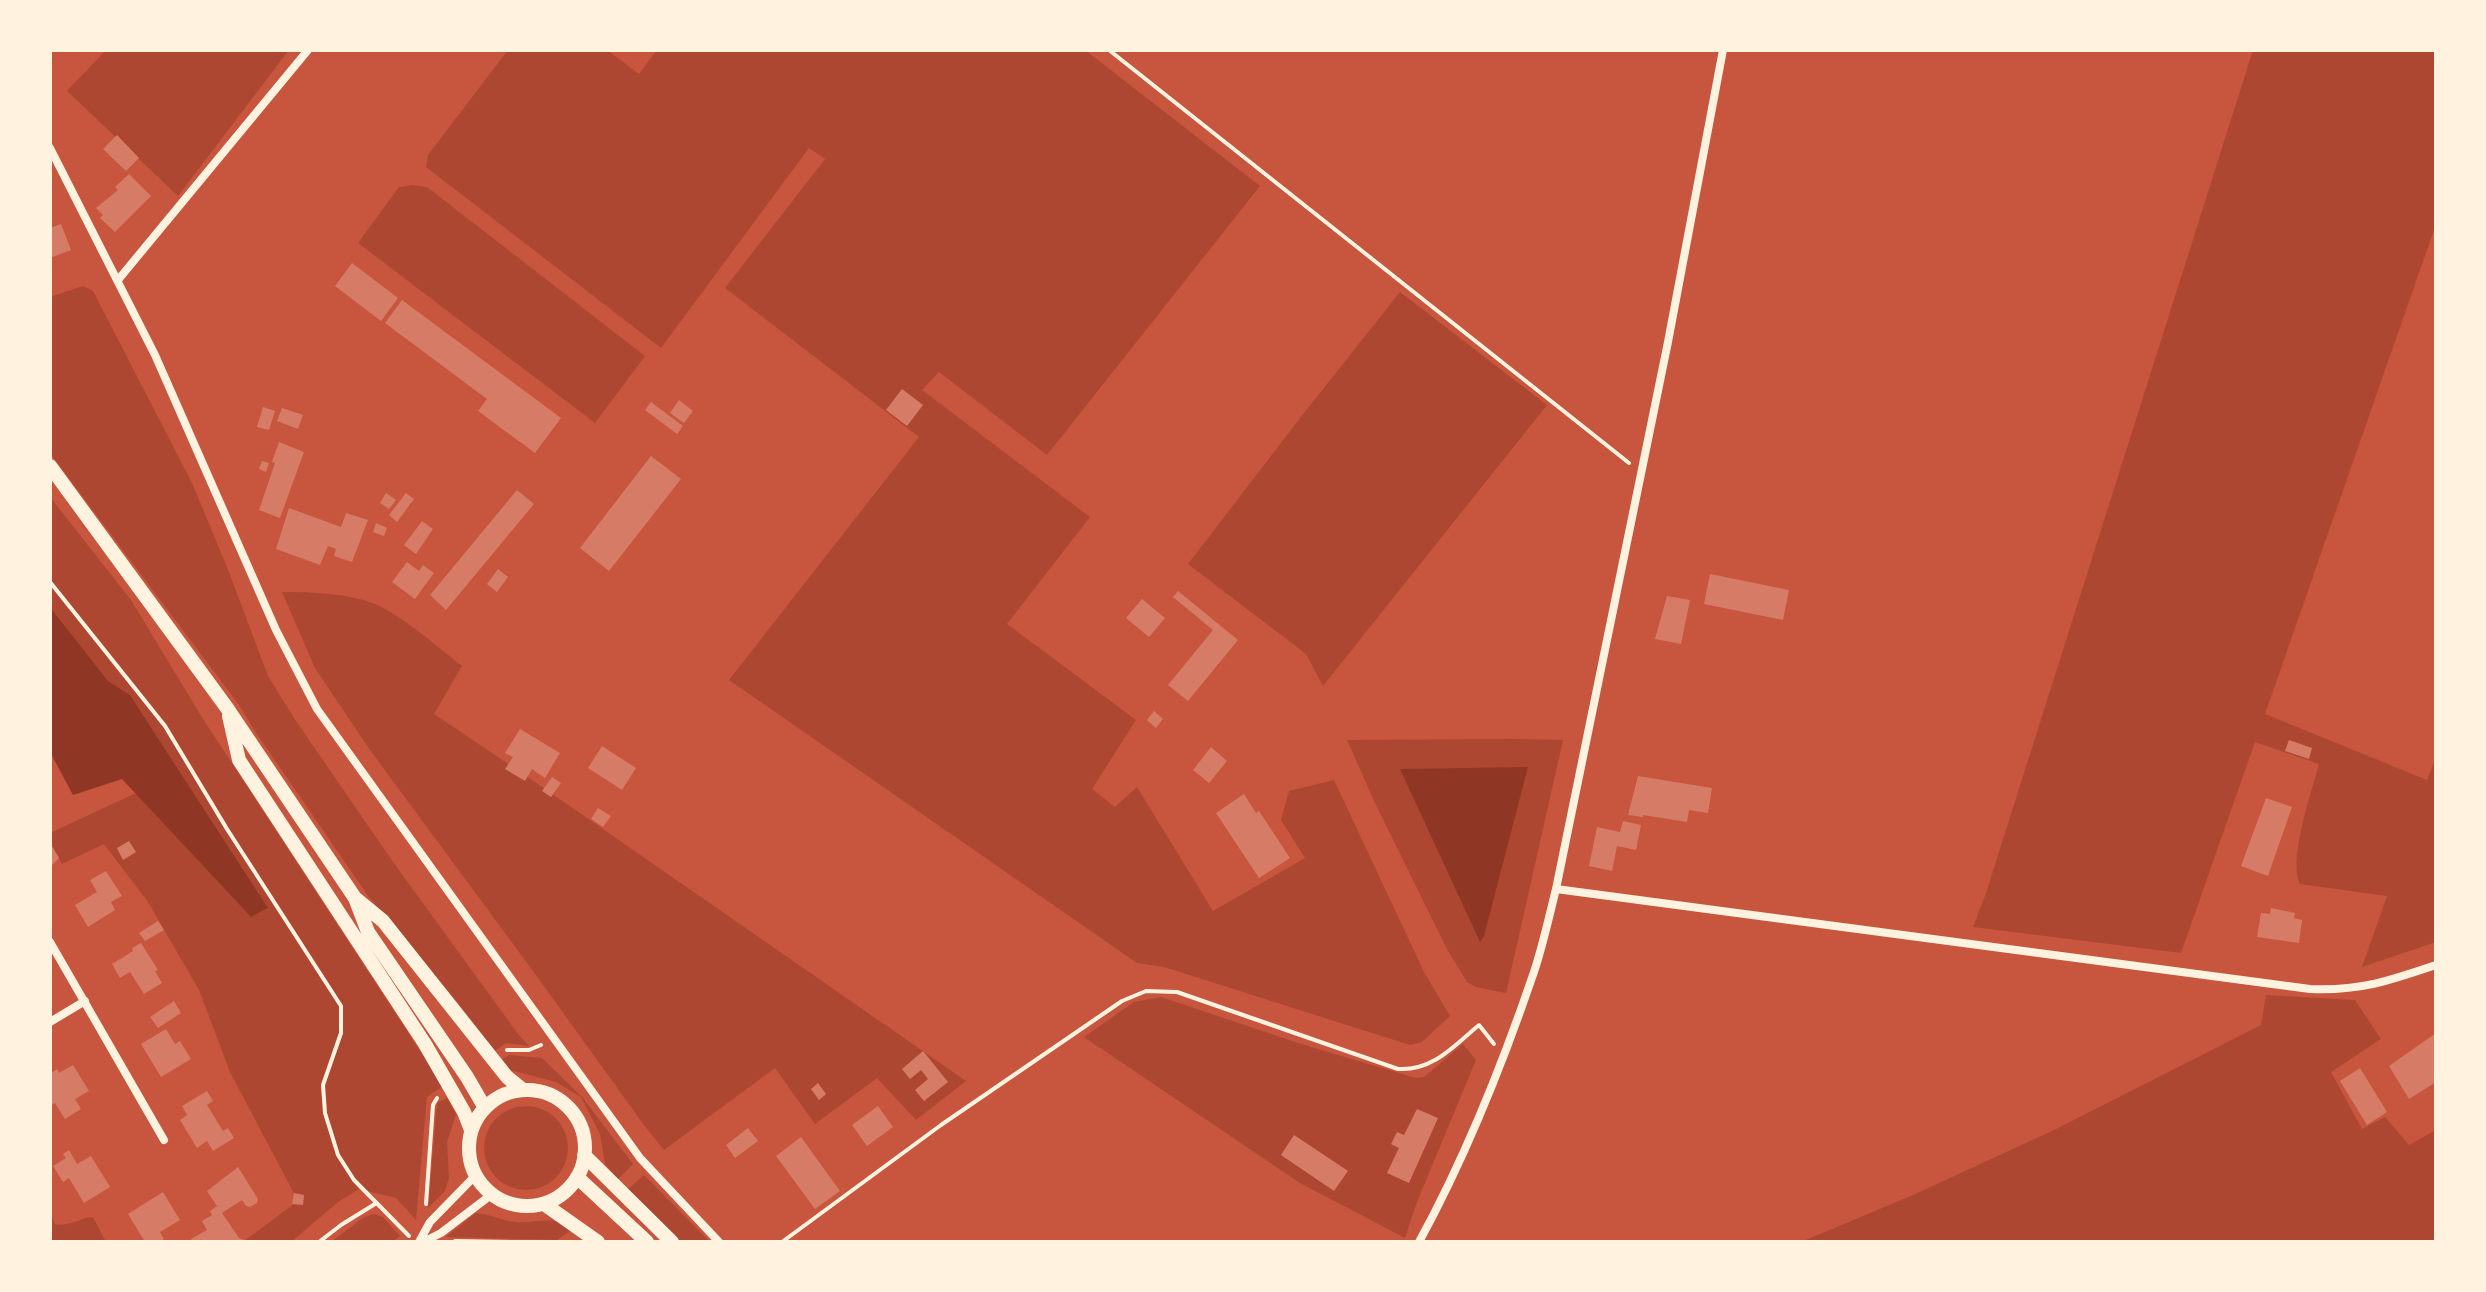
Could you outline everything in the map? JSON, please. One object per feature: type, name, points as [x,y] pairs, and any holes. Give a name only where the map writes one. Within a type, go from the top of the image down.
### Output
[{"type":"main road","points":[[50,466],[227,708],[355,898],[368,932],[485,1108]]},
{"type":"main road","points":[[227,708],[239,760],[425,1044],[464,1112],[471,1130],[469,1153],[475,1176],[491,1195],[517,1205],[544,1204],[569,1188],[577,1177],[584,1155],[583,1135],[569,1108],[543,1093],[523,1090],[506,1094],[485,1108],[471,1130]]},
{"type":"main road","points":[[355,898],[383,921],[507,1077],[523,1090]]},
{"type":"main road","points":[[584,1155],[672,1242]]},
{"type":"main road","points":[[577,1177],[647,1242]]},
{"type":"main road","points":[[544,1204],[598,1242]]},
{"type":"street","points":[[118,280],[308,50]]},
{"type":"street","points":[[1419,1242],[1442,1201],[1502,1056],[1535,970],[1556,889],[1723,50]]},
{"type":"street","points":[[50,148],[155,355],[276,630],[317,709],[640,1158],[719,1242]]},
{"type":"street","points":[[1556,889],[2310,989],[2362,988],[2436,965]]},
{"type":"street","points":[[50,942],[164,1140]]},
{"type":"street","points":[[50,1022],[85,1001]]},
{"type":"street","points":[[419,1242],[430,1222],[475,1176]]},
{"type":"street","points":[[419,1242],[441,1233],[491,1195]]},
{"type":"path","points":[[1109,50],[1641,472]]},
{"type":"path","points":[[50,582],[165,726],[341,1006],[341,1033],[323,1085],[325,1113],[338,1155],[375,1204],[419,1242]]},
{"type":"path","points":[[782,1242],[1042,1054],[1122,1001],[1146,991],[1177,992],[1398,1069],[1420,1068],[1430,1064],[1479,1025],[1502,1056]]},
{"type":"path","points":[[430,1222],[425,1215],[433,1105],[449,1089]]},
{"type":"path","points":[[319,1242],[375,1204]]},
{"type":"path","points":[[441,1233],[448,1240],[512,1242]]},
{"type":"shaded area","points":[[106,50],[289,50],[178,196],[67,91]]},
{"type":"shaded area","points":[[508,50],[607,50],[639,74],[657,50],[1085,50],[1260,186],[1047,455],[939,372],[922,390],[1090,517],[1007,624],[1136,720],[1092,789],[1115,807],[1137,787],[1213,911],[1305,858],[1281,820],[1289,791],[1334,780],[1424,972],[1450,1016],[1422,1042],[1410,1045],[1164,967],[1137,963],[729,680],[919,437],[725,288],[825,159],[809,148],[661,348],[426,167],[428,155]]},
{"type":"shaded area","points":[[2253,50],[2436,50],[2436,224],[2265,714],[2427,780],[2436,757],[2436,942],[2362,967],[2387,896],[2300,884],[2297,873],[2299,842],[2319,764],[2255,742],[2181,953],[1973,927]]},
{"type":"shaded area","points":[[399,187],[427,187],[645,356],[595,423],[358,243]]},
{"type":"shaded area","points":[[83,286],[93,291],[192,483],[268,676],[393,862],[529,1046],[506,1043],[495,1051],[368,896],[239,705],[50,453],[50,297]]},
{"type":"shaded area","points":[[1400,292],[1547,405],[1323,686],[1306,654],[1188,564]]},
{"type":"shaded area","points":[[50,497],[131,600],[203,719],[443,1086],[427,1097],[416,1220],[396,1198],[359,1189],[338,1202],[291,1242],[243,1242],[298,1201],[230,1072],[199,990],[148,902],[104,844],[62,864],[50,842],[50,833],[136,793],[251,917],[268,908],[130,695],[108,681],[50,607]]},
{"type":"shaded area","points":[[282,592],[352,597],[375,604],[407,623],[462,666],[434,714],[966,1081],[916,1120],[877,1078],[815,1124],[775,1068],[664,1150],[370,750],[315,668]]},
{"type":"shaded area","points":[[50,607],[108,681],[130,695],[268,908],[251,917],[122,779],[73,795],[50,752]]},
{"type":"shaded area","points":[[1347,740],[1563,740],[1506,993],[1467,982],[1447,949]]},
{"type":"shaded area","points":[[1528,767],[1484,936],[1480,942],[1400,769]]},
{"type":"shaded area","points":[[2266,995],[2355,1000],[2381,1039],[2331,1072],[2362,1129],[2385,1117],[2409,1145],[2436,1130],[2436,1242],[1801,1242],[2052,1131],[2261,1025]]},
{"type":"shaded area","points":[[1161,997],[1301,1044],[1416,1078],[1424,1077],[1463,1044],[1476,1060],[1405,1238],[1300,1183],[1084,1037],[1134,1002]]},
{"type":"shaded area","points":[[509,1055],[542,1058],[582,1097],[633,1164],[618,1179],[605,1164],[600,1134],[581,1097],[556,1082],[510,1070],[502,1060]]},
{"type":"shaded area","points":[[447,1098],[456,1114],[447,1142],[449,1178],[445,1191],[428,1208],[437,1103]]},
{"type":"shaded area","points":[[526,1106],[542,1109],[556,1118],[565,1132],[568,1148],[565,1164],[556,1178],[542,1187],[526,1190],[510,1187],[496,1178],[487,1164],[484,1148],[487,1132],[496,1118],[510,1109]]},
{"type":"shaded area","points":[[644,1175],[710,1242],[680,1242],[627,1190]]},
{"type":"shaded area","points":[[50,1213],[55,1224],[61,1225],[93,1217],[106,1242],[50,1242]]},
{"type":"shaded area","points":[[476,1213],[515,1222],[559,1222],[573,1229],[557,1240],[446,1237]]},
{"type":"shaded area","points":[[374,1214],[383,1217],[400,1236],[392,1242],[331,1242],[364,1217]]},
{"type":"building","points":[[117,135],[139,158],[126,171],[103,149]]},
{"type":"building","points":[[129,174],[151,196],[115,232],[100,218],[103,215],[96,208],[118,190],[115,187]]},
{"type":"building","points":[[61,224],[71,250],[50,258],[50,228]]},
{"type":"building","points":[[352,263],[398,298],[381,321],[335,286]]},
{"type":"building","points":[[402,300],[561,418],[535,453],[478,411],[487,399],[385,323]]},
{"type":"building","points":[[902,389],[923,405],[907,426],[886,410]]},
{"type":"building","points":[[679,400],[693,411],[684,423],[670,413]]},
{"type":"building","points":[[651,402],[683,426],[677,434],[645,410]]},
{"type":"building","points":[[263,407],[275,411],[269,430],[257,427]]},
{"type":"building","points":[[282,408],[303,415],[298,429],[277,421]]},
{"type":"building","points":[[279,442],[304,452],[280,518],[259,510]]},
{"type":"building","points":[[651,456],[681,479],[609,571],[580,548]]},
{"type":"building","points":[[262,461],[269,463],[266,472],[259,469]]},
{"type":"building","points":[[517,490],[534,504],[446,610],[430,595]]},
{"type":"building","points":[[386,493],[396,500],[389,509],[380,503]]},
{"type":"building","points":[[406,493],[414,499],[397,522],[389,515]]},
{"type":"building","points":[[289,508],[341,527],[346,513],[368,520],[352,562],[334,556],[336,549],[328,546],[320,565],[276,549]]},
{"type":"building","points":[[422,521],[433,529],[416,554],[404,545]]},
{"type":"building","points":[[376,523],[387,528],[384,536],[373,532]]},
{"type":"building","points":[[407,562],[419,571],[423,565],[434,573],[415,599],[392,582]]},
{"type":"building","points":[[498,569],[508,577],[497,592],[487,584]]},
{"type":"building","points":[[1710,574],[1789,590],[1783,620],[1704,604]]},
{"type":"building","points":[[1178,591],[1238,640],[1188,701],[1168,685],[1213,630],[1173,597]]},
{"type":"building","points":[[1667,596],[1690,600],[1681,644],[1655,639]]},
{"type":"building","points":[[1142,599],[1165,618],[1149,637],[1126,618]]},
{"type":"building","points":[[1154,711],[1163,719],[1156,728],[1147,720]]},
{"type":"building","points":[[520,729],[560,753],[545,778],[532,769],[525,781],[505,769],[513,757],[505,753]]},
{"type":"building","points":[[2289,740],[2312,748],[2309,759],[2285,751]]},
{"type":"building","points":[[602,746],[636,768],[622,790],[588,768]]},
{"type":"building","points":[[1211,747],[1227,761],[1209,783],[1193,770]]},
{"type":"building","points":[[1638,776],[1712,788],[1708,813],[1689,810],[1687,822],[1628,815]]},
{"type":"building","points":[[552,777],[561,783],[551,797],[542,791]]},
{"type":"building","points":[[1244,794],[1290,858],[1259,878],[1216,813]]},
{"type":"building","points":[[2266,798],[2292,807],[2268,876],[2241,866]]},
{"type":"building","points":[[598,808],[611,816],[603,827],[591,819]]},
{"type":"building","points":[[1623,821],[1641,825],[1636,850],[1617,846],[1612,871],[1589,866],[1597,827],[1620,832]]},
{"type":"building","points":[[129,841],[136,852],[123,860],[117,848]]},
{"type":"building","points":[[50,843],[59,858],[50,867]]},
{"type":"building","points":[[106,871],[122,896],[111,902],[115,910],[88,927],[75,905],[97,892],[90,880]]},
{"type":"building","points":[[2271,908],[2295,913],[2294,918],[2302,920],[2299,943],[2257,937],[2261,913],[2270,914]]},
{"type":"building","points":[[158,921],[164,930],[145,941],[139,933]]},
{"type":"building","points":[[141,943],[158,970],[155,971],[162,983],[144,994],[130,972],[120,978],[112,964]]},
{"type":"building","points":[[174,1001],[181,1013],[158,1028],[150,1017]]},
{"type":"building","points":[[166,1029],[175,1044],[180,1041],[191,1059],[161,1077],[141,1044]]},
{"type":"building","points":[[2436,1033],[2436,1082],[2409,1099],[2389,1066]]},
{"type":"building","points":[[923,1051],[948,1082],[924,1101],[915,1090],[928,1079],[921,1070],[910,1079],[902,1069]]},
{"type":"building","points":[[73,1065],[89,1091],[75,1099],[81,1109],[65,1119],[55,1103],[50,1106],[50,1074]]},
{"type":"building","points":[[2360,1068],[2387,1112],[2367,1125],[2340,1081]]},
{"type":"building","points":[[818,1083],[826,1094],[819,1100],[811,1089]]},
{"type":"building","points":[[207,1091],[213,1101],[207,1105],[223,1131],[228,1128],[234,1138],[213,1151],[207,1141],[197,1148],[180,1120],[187,1115],[182,1106]]},
{"type":"building","points":[[878,1106],[893,1127],[867,1146],[852,1125]]},
{"type":"building","points":[[1417,1109],[1438,1118],[1409,1183],[1387,1173],[1399,1148],[1391,1144],[1397,1132],[1404,1135]]},
{"type":"building","points":[[748,1128],[758,1141],[735,1158],[726,1145]]},
{"type":"building","points":[[1294,1135],[1348,1171],[1334,1191],[1281,1155]]},
{"type":"building","points":[[801,1137],[840,1191],[815,1209],[776,1156]]},
{"type":"building","points":[[69,1150],[77,1164],[91,1156],[110,1187],[84,1203],[69,1178],[63,1182],[53,1166],[66,1158],[63,1154]]},
{"type":"building","points":[[238,1167],[258,1199],[257,1203],[250,1207],[242,1200],[222,1213],[239,1238],[250,1242],[193,1242],[191,1239],[207,1230],[202,1221],[212,1215],[210,1211],[217,1206],[207,1191]]},
{"type":"building","points":[[163,1192],[180,1220],[160,1232],[164,1239],[145,1242],[128,1214]]},
{"type":"building","points":[[294,1193],[304,1195],[303,1205],[292,1204]]}]
